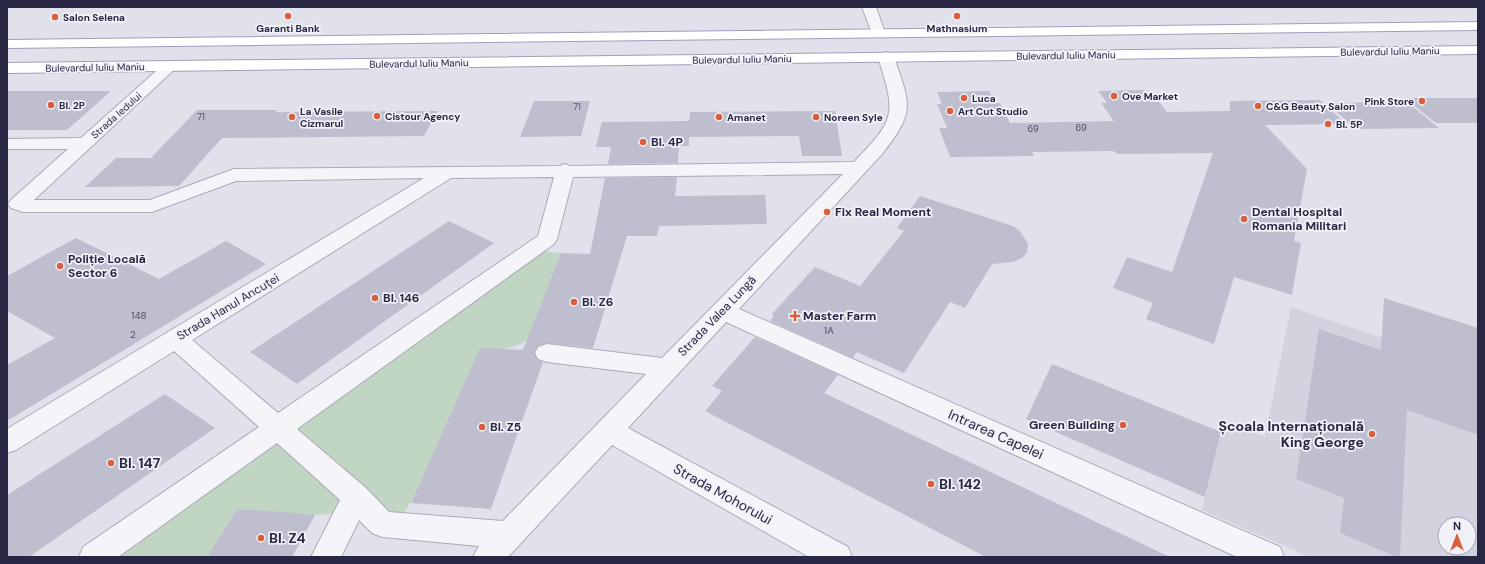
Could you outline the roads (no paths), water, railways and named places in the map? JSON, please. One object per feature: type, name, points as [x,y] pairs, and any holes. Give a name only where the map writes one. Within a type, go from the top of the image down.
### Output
[{"type":"main road","name":"Bulevardul Iuliu Maniu","points":[[7,44],[1478,26]]},
{"type":"main road","points":[[878,33],[886,57]]},
{"type":"main road","name":"Bulevardul Iuliu Maniu","points":[[7,68],[1478,50]]},
{"type":"street","points":[[869,7],[878,33]]},
{"type":"street","name":"Strada Valea Lungă","points":[[488,557],[888,136],[896,125],[900,112],[900,100],[886,57]]},
{"type":"street","name":"Strada Iedului","points":[[7,144],[85,143],[168,67]]},
{"type":"street","points":[[85,143],[18,204],[23,206],[152,206],[234,174],[858,168]]},
{"type":"street","points":[[94,557],[547,239],[565,170]]},
{"type":"street","name":"Strada Hanul Ancuței","points":[[7,442],[449,172]]},
{"type":"street","name":"Intrarea Capelei","points":[[722,311],[1269,557]]},
{"type":"street","points":[[176,339],[356,497],[382,524],[508,535]]},
{"type":"street","points":[[546,353],[668,368]]},
{"type":"street","name":"Strada Mohorului","points":[[609,430],[837,557]]},
{"type":"street","points":[[326,557],[356,497]]},
{"type":"place","name":"Garanti Bank","points":[[288,16]]},
{"type":"place","name":"Mathnasium","points":[[957,16]]},
{"type":"place","name":"Salon Selena","points":[[55,17]]},
{"type":"place","name":"Ove Market","points":[[1114,96]]},
{"type":"place","name":"Luca","points":[[964,98]]},
{"type":"place","name":"Pink Store","points":[[1422,101]]},
{"type":"place","name":"Bl. 2P","points":[[51,105]]},
{"type":"place","name":"C&G Beauty Salon","points":[[1258,106]]},
{"type":"place","name":"Art Cut Studio","points":[[950,111]]},
{"type":"place","name":"Cistour Agency","points":[[377,116]]},
{"type":"place","name":"La Vasile Cizmarul","points":[[292,117]]},
{"type":"place","name":"Amanet","points":[[719,117]]},
{"type":"place","name":"Noreen Syle","points":[[816,117]]},
{"type":"place","name":"Bl. 5P","points":[[1328,124]]},
{"type":"place","name":"Bl. 4P","points":[[643,142]]},
{"type":"place","name":"Fix Real Moment","points":[[827,212]]},
{"type":"place","name":"Dental Hospital Romania Militari","points":[[1244,219]]},
{"type":"place","name":"Poliție Locală Sector 6","points":[[60,266]]},
{"type":"place","name":"Bl. 146","points":[[375,298]]},
{"type":"place","name":"Bl. Z6","points":[[574,302]]},
{"type":"place","name":"Master Farm","points":[[795,316]]},
{"type":"place","name":"Green Building","points":[[1123,425]]},
{"type":"place","name":"Bl. Z5","points":[[482,427]]},
{"type":"place","name":"Școala Internațională King George","points":[[1372,434]]},
{"type":"place","name":"Bl. 147","points":[[111,463]]},
{"type":"place","name":"Bl. 142","points":[[931,484]]},
{"type":"place","name":"Bl. Z4","points":[[261,538]]}]
